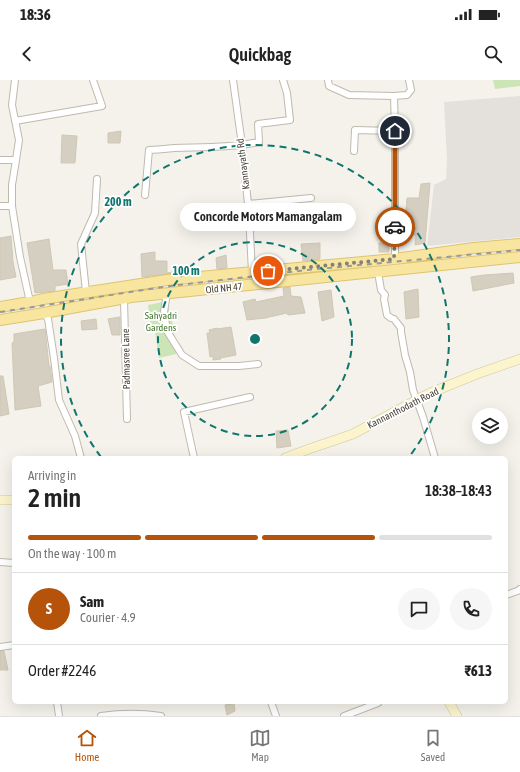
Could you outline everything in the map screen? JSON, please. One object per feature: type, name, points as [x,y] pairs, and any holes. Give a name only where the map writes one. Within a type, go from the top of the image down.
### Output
[{"type":"main road","name":"Old NH 47","points":[[0,307],[167,280],[394,259],[474,248],[520,244]]},
{"type":"main road","points":[[474,248],[476,262]]},
{"type":"main road","name":"Old NH 47","points":[[0,320],[128,298],[167,293],[520,257]]},
{"type":"main road","points":[[128,298],[130,286]]},
{"type":"street","points":[[15,80],[12,105],[18,140],[12,185],[12,206],[20,257],[30,302]]},
{"type":"street","points":[[15,121],[102,106],[93,80]]},
{"type":"street","name":"Kannayath Rd","points":[[233,80],[248,204],[252,272]]},
{"type":"street","points":[[146,195],[149,150],[223,147],[259,142],[258,124],[290,120],[287,94],[283,80]]},
{"type":"street","points":[[328,80],[329,86],[349,95],[394,96],[407,95],[411,90],[409,80]]},
{"type":"street","points":[[394,96],[394,259]]},
{"type":"street","points":[[354,152],[355,130],[395,131]]},
{"type":"street","points":[[0,160],[16,160]]},
{"type":"street","points":[[86,292],[81,244],[95,213],[97,179]]},
{"type":"street","points":[[248,204],[312,198]]},
{"type":"street","points":[[0,206],[12,206]]},
{"type":"street","points":[[378,272],[381,290],[385,295],[384,299],[387,315],[394,319],[401,328],[413,390],[434,456]]},
{"type":"street","points":[[167,293],[164,312],[167,331],[182,355],[199,366],[239,366],[258,364]]},
{"type":"street","name":"Padmasree Lane","points":[[127,420],[128,298]]},
{"type":"street","points":[[44,313],[48,320],[59,400],[75,436],[80,456]]},
{"type":"street","name":"Kannanthodath Road","points":[[290,456],[353,434],[430,393],[520,359]]},
{"type":"street","points":[[194,456],[184,412],[250,397]]},
{"type":"street","points":[[0,500],[12,500]]},
{"type":"street","points":[[0,562],[12,562]]},
{"type":"street","points":[[508,594],[520,589]]},
{"type":"street","points":[[0,647],[12,645]]},
{"type":"street","points":[[57,704],[59,716]]},
{"type":"street","points":[[272,704],[276,716]]},
{"type":"street","points":[[344,716],[375,704]]},
{"type":"street","points":[[450,704],[457,716]]},
{"type":"street","points":[[101,716],[129,713],[161,716]]},
{"type":"shaded area","points":[[520,96],[520,237],[427,246],[434,185],[446,179],[447,159],[444,102]]},
{"type":"green space","points":[[493,80],[520,80],[520,86],[495,89]]},
{"type":"green space","name":"Sahyadri Gardens","points":[[167,301],[173,325],[176,354],[159,358],[155,332],[151,332],[148,305]]},
{"type":"building","points":[[121,131],[120,143],[108,143],[108,133]]},
{"type":"building","points":[[62,135],[77,136],[75,163],[61,163]]},
{"type":"building","points":[[430,183],[425,243],[415,245],[416,235],[404,234],[407,198],[419,198],[421,184]]},
{"type":"building","points":[[11,236],[16,277],[0,280],[0,238]]},
{"type":"building","points":[[49,239],[53,270],[66,270],[68,284],[55,286],[55,291],[35,293],[27,243]]},
{"type":"building","points":[[320,243],[320,259],[303,261],[301,244]]},
{"type":"building","points":[[379,243],[389,243],[389,252],[379,252]]},
{"type":"building","points":[[155,252],[155,261],[167,261],[167,273],[183,270],[183,272],[142,277],[141,254]]},
{"type":"building","points":[[226,255],[227,268],[217,269],[216,258]]},
{"type":"building","points":[[513,273],[514,283],[473,291],[471,277]]},
{"type":"building","points":[[290,287],[291,296],[301,297],[305,313],[288,315],[287,313],[247,320],[243,302],[255,299],[256,302],[284,296],[283,288]]},
{"type":"building","points":[[418,289],[419,317],[406,319],[404,292]]},
{"type":"building","points":[[331,290],[334,317],[322,321],[318,292]]},
{"type":"building","points":[[120,317],[120,335],[112,335],[108,319]]},
{"type":"building","points":[[96,319],[97,329],[82,330],[81,321]]},
{"type":"building","points":[[231,327],[236,355],[213,360],[213,356],[210,357],[207,333],[210,333],[209,330],[217,328]]},
{"type":"building","points":[[45,329],[52,382],[38,386],[41,406],[15,410],[12,343],[14,342],[14,334]]},
{"type":"building","points":[[0,376],[3,376],[9,414],[0,416]]},
{"type":"building","points":[[288,430],[291,446],[277,448],[276,431]]},
{"type":"building","points":[[0,651],[4,651],[8,670],[0,670]]},
{"type":"building","points":[[234,704],[235,711],[227,715],[225,705]]},
{"type":"railway","points":[[0,312],[170,286],[307,270],[520,250]]},
{"type":"way so far","points":[[268,271],[394,259],[395,227]]},
{"type":"place","name":"Concorde Motors Mamangalam","points":[[268,271]]},
{"type":"route","points":[[395,131],[395,227]]}]
